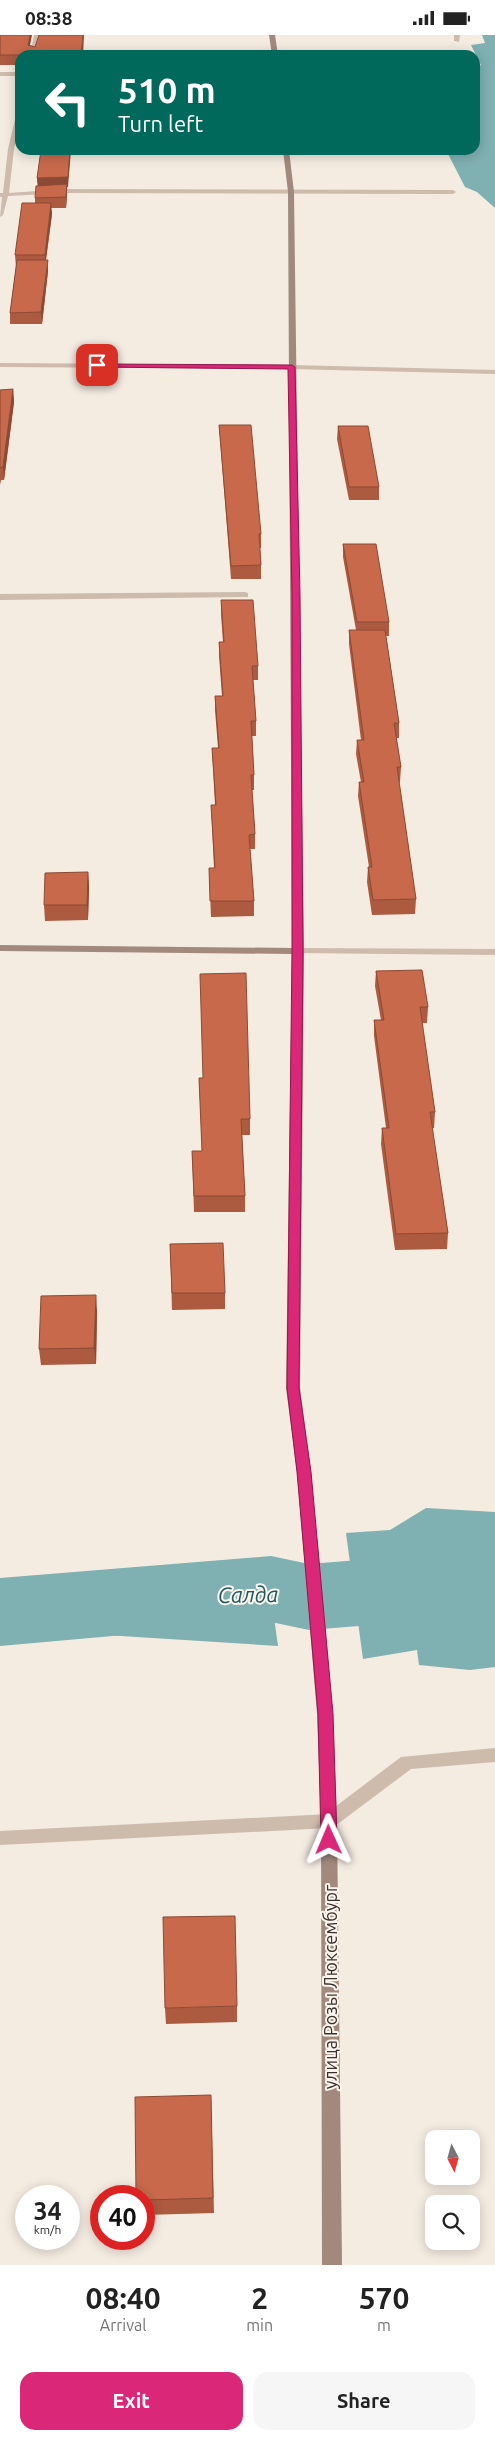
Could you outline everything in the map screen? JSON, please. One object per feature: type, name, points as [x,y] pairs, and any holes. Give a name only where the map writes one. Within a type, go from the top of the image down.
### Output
[{"type":"street","points":[[34,50],[37,35]]},
{"type":"street","points":[[272,35],[274,50]]},
{"type":"street","points":[[0,74],[15,74]]},
{"type":"street","points":[[0,215],[15,132]]},
{"type":"street","name":"улица Розы Люксембург","points":[[286,155],[290,192],[296,595],[298,951],[293,1388],[304,1472],[325,1714],[329,1821],[332,2265]]},
{"type":"street","points":[[3,194],[65,191],[453,192]]},
{"type":"street","points":[[0,365],[292,367],[495,372]]},
{"type":"street","points":[[0,597],[246,595]]},
{"type":"street","points":[[0,948],[495,952]]},
{"type":"street","points":[[0,1839],[329,1821],[407,1762],[495,1755]]},
{"type":"water","points":[[482,35],[495,35],[495,208],[477,192],[465,187],[449,155],[480,155],[480,50],[474,50],[471,45],[485,43]]},
{"type":"water","points":[[426,1508],[495,1512],[495,1667],[470,1670],[419,1665],[417,1650],[363,1659],[346,1533],[390,1530]]},
{"type":"water","points":[[267,1566],[278,1646],[105,1635],[0,1642],[0,1587]]},
{"type":"building","points":[[0,35],[30,35],[28,45],[35,47],[39,35],[83,35],[82,50],[15,50],[15,55],[0,55]]},
{"type":"building","points":[[40,155],[70,155],[68,177],[37,178]]},
{"type":"building","points":[[67,184],[66,197],[35,198],[36,186]]},
{"type":"building","points":[[22,203],[51,203],[45,255],[15,255]]},
{"type":"building","points":[[17,260],[48,260],[41,312],[10,313]]},
{"type":"building","points":[[13,389],[3,467],[0,468],[0,390]]},
{"type":"building","points":[[219,425],[251,425],[261,534],[259,534],[261,565],[231,566]]},
{"type":"building","points":[[338,426],[368,426],[379,487],[349,487]]},
{"type":"building","points":[[343,544],[376,544],[389,622],[357,622]]},
{"type":"building","points":[[221,600],[253,600],[258,666],[252,666],[256,721],[251,721],[254,775],[251,775],[255,834],[249,835],[254,901],[210,901],[209,868],[215,868],[211,805],[216,805],[212,748],[219,748],[215,696],[223,696],[219,642],[224,642]]},
{"type":"building","points":[[349,630],[385,630],[399,723],[394,723],[401,767],[397,767],[416,899],[373,900],[368,867],[372,867],[359,782],[364,782],[357,740],[364,740]]},
{"type":"building","points":[[88,872],[87,905],[44,905],[45,873]]},
{"type":"building","points":[[422,970],[428,1007],[420,1007],[435,1112],[430,1112],[448,1233],[396,1234],[382,1128],[389,1128],[374,1020],[384,1020],[376,971]]},
{"type":"building","points":[[246,973],[250,1119],[241,1119],[245,1196],[194,1196],[192,1151],[202,1151],[199,1078],[203,1078],[200,974]]},
{"type":"building","points":[[223,1243],[225,1293],[172,1293],[170,1244]]},
{"type":"building","points":[[96,1295],[94,1348],[39,1349],[41,1296]]},
{"type":"building","points":[[235,1916],[237,2006],[165,2008],[163,1917]]},
{"type":"building","points":[[211,2095],[213,2198],[155,2200],[155,2185],[136,2185],[135,2097]]},
{"type":"waterway","name":"Салда","points":[[0,1612],[271,1589],[309,1597],[495,1582]]},
{"type":"route","points":[[97,365],[292,367],[296,595],[298,951],[293,1388],[304,1472],[325,1714],[329,1840]]}]
